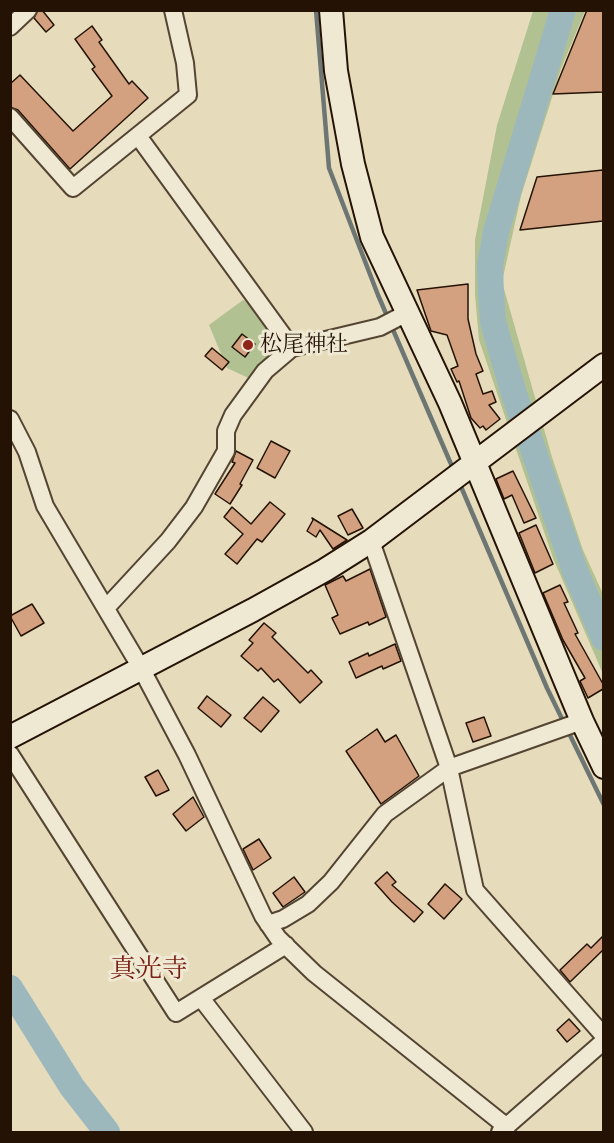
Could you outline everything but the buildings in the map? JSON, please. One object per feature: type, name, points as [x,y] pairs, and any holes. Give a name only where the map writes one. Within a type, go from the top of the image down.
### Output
[{"type":"street","points":[[10,27],[28,10]]},
{"type":"street","points":[[10,117],[74,188],[188,95],[186,63],[173,10]]},
{"type":"street","points":[[331,10],[336,71],[360,195],[372,237],[475,461],[582,721],[603,766]]},
{"type":"street","points":[[138,136],[292,348]]},
{"type":"street","points":[[106,608],[168,542],[194,507],[226,451],[226,431],[233,416],[265,371],[292,348],[380,327],[407,313]]},
{"type":"street","points":[[10,738],[290,590],[371,541],[603,365]]},
{"type":"street","points":[[10,419],[27,452],[45,506],[141,668],[187,755],[263,916],[286,945],[314,973],[503,1130],[603,1041]]},
{"type":"street","points":[[371,541],[449,768],[475,890],[603,1036]]},
{"type":"street","points":[[268,924],[283,919],[308,904],[331,882],[385,814],[449,768],[582,721]]},
{"type":"street","points":[[10,754],[176,1014],[286,945]]},
{"type":"street","points":[[201,998],[304,1132]]},
{"type":"green space","points":[[533,11],[585,11],[561,69],[521,196],[502,282],[552,457],[583,550],[603,594],[603,674],[553,558],[479,340],[475,295],[475,240],[497,125]]},
{"type":"green space","points":[[243,300],[264,309],[292,348],[257,382],[227,368],[209,325]]},
{"type":"waterway","points":[[316,10],[329,168],[378,295],[454,471]]},
{"type":"waterway","points":[[563,10],[496,232],[490,265],[491,294],[493,322],[514,394],[575,571],[604,638]]},
{"type":"waterway","points":[[459,482],[547,688],[604,805]]},
{"type":"waterway","points":[[10,988],[72,1087],[107,1132]]},
{"type":"place","name":"松尾神社","points":[[248,345]]},
{"type":"district","name":"真光寺","points":[[149,970]]}]
